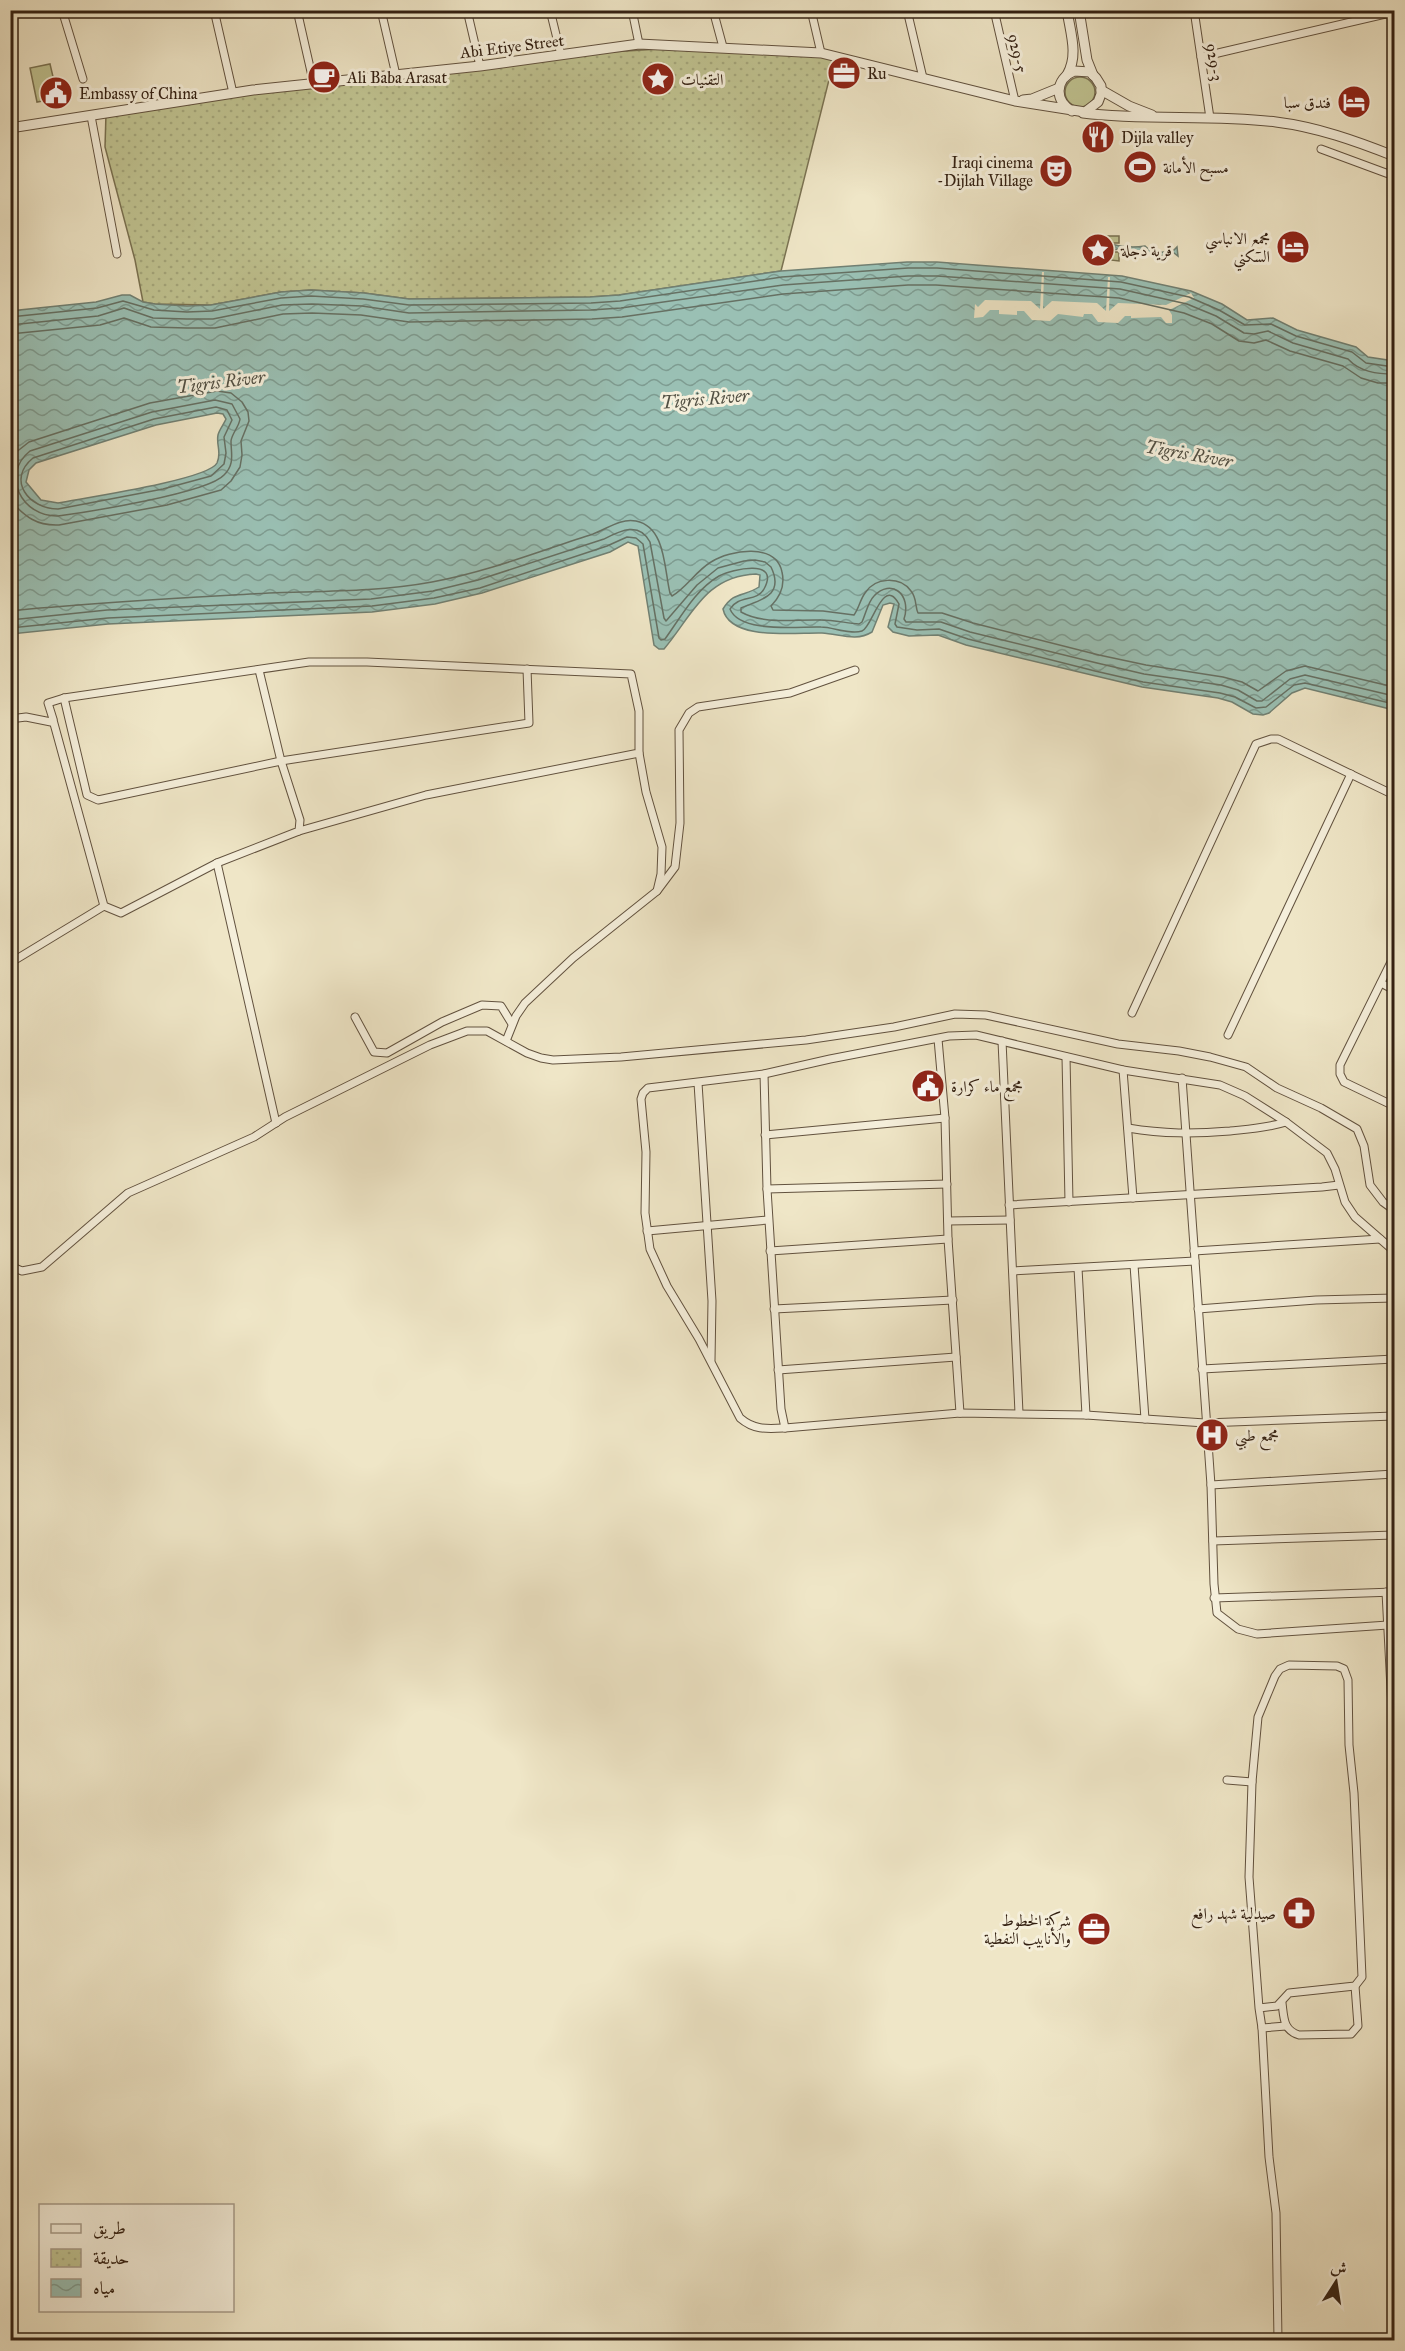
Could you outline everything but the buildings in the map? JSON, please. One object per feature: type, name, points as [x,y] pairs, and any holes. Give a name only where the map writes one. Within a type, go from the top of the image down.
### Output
[{"type":"street","points":[[62,10],[83,79]]},
{"type":"street","points":[[213,10],[233,93]]},
{"type":"street","points":[[297,10],[314,85]]},
{"type":"street","points":[[381,10],[396,75]]},
{"type":"street","points":[[467,10],[480,66]]},
{"type":"street","points":[[550,10],[561,55]]},
{"type":"street","points":[[632,10],[639,44]]},
{"type":"street","points":[[713,10],[723,48]]},
{"type":"street","points":[[811,10],[821,53]]},
{"type":"street","points":[[907,10],[923,78]]},
{"type":"street","name":"929-5","points":[[994,10],[1015,101]]},
{"type":"street","points":[[1067,10],[1074,55],[1072,67],[1059,88],[1061,102],[1076,112],[1096,106],[1101,90],[1099,81],[1093,75],[1087,60],[1079,10]]},
{"type":"street","name":"929-3","points":[[1194,10],[1210,118]]},
{"type":"street","points":[[1201,57],[1393,12],[1395,21]]},
{"type":"street","name":"Abi Etiye Street","points":[[10,128],[233,93],[480,66],[639,44],[821,53],[1015,101],[1076,112],[1163,119],[1210,118],[1276,122],[1333,133],[1395,156]]},
{"type":"street","points":[[1067,75],[1078,70],[1093,75]]},
{"type":"street","name":"Abi Etiye Street","points":[[1015,101],[1032,99],[1059,88]]},
{"type":"street","name":"Abi Etiye Street","points":[[1101,90],[1130,106],[1163,119]]},
{"type":"street","points":[[91,116],[117,254]]},
{"type":"street","points":[[1321,149],[1395,176]]},
{"type":"street","points":[[104,906],[48,703],[64,698],[309,663],[367,662],[631,674],[639,711],[639,753],[646,792],[662,847],[661,874],[657,891]]},
{"type":"street","points":[[64,698],[87,795],[98,800],[281,761],[529,723],[527,669]]},
{"type":"street","points":[[259,670],[281,761],[300,820],[299,831]]},
{"type":"street","points":[[506,1041],[525,1003],[565,966],[657,891],[675,867],[680,823],[680,730],[689,712],[699,707],[790,693],[855,670]]},
{"type":"street","points":[[10,719],[27,717],[50,722],[53,720]]},
{"type":"street","points":[[1132,1013],[1256,744],[1278,739],[1395,795]]},
{"type":"street","points":[[104,906],[121,913],[217,862],[299,831],[426,795],[639,753]]},
{"type":"street","points":[[1228,1035],[1351,774]]},
{"type":"street","points":[[217,862],[276,1123]]},
{"type":"street","points":[[10,963],[104,906]]},
{"type":"street","points":[[1395,956],[1340,1065],[1340,1074],[1344,1082],[1395,1106]]},
{"type":"street","points":[[1381,983],[1395,990]]},
{"type":"street","points":[[355,1017],[374,1052],[387,1053],[442,1022],[482,1005],[501,1006],[513,1024]]},
{"type":"street","points":[[10,1266],[22,1270],[42,1267],[128,1193],[254,1137],[276,1123],[430,1045],[467,1031],[488,1031],[541,1058],[621,1057],[807,1040],[894,1027],[955,1014],[986,1015],[1118,1044],[1210,1056],[1246,1067],[1277,1088],[1321,1108],[1357,1129],[1364,1146],[1370,1185],[1383,1202],[1395,1210]]},
{"type":"street","points":[[1395,1251],[1354,1217],[1345,1202],[1335,1169],[1327,1153],[1286,1122],[1245,1096],[1228,1089],[1182,1078],[1123,1070],[976,1035],[938,1039],[764,1074],[648,1088],[641,1099],[646,1152],[645,1213],[650,1249],[667,1286],[740,1418],[751,1427],[785,1428],[960,1413],[1086,1415],[1205,1423],[1395,1416]]},
{"type":"street","points":[[938,1039],[945,1118],[948,1239],[960,1413]]},
{"type":"street","points":[[1002,1041],[1019,1413]]},
{"type":"street","points":[[1066,1057],[1069,1202]]},
{"type":"street","points":[[1123,1070],[1132,1198]]},
{"type":"street","points":[[764,1074],[768,1220],[781,1410],[785,1428]]},
{"type":"street","points":[[1182,1078],[1211,1485],[1214,1598],[1217,1614],[1238,1629],[1257,1634],[1388,1625]]},
{"type":"street","points":[[698,1083],[712,1301],[711,1363]]},
{"type":"street","points":[[765,1135],[945,1118]]},
{"type":"street","points":[[1128,1128],[1167,1134],[1186,1134],[1262,1128],[1286,1122]]},
{"type":"street","points":[[767,1189],[947,1184]]},
{"type":"street","points":[[1009,1205],[1339,1185]]},
{"type":"street","points":[[647,1231],[768,1220]]},
{"type":"street","points":[[948,1221],[1010,1220]]},
{"type":"street","points":[[770,1251],[948,1239]]},
{"type":"street","points":[[1194,1251],[1380,1239]]},
{"type":"street","points":[[1013,1271],[1195,1261]]},
{"type":"street","points":[[1134,1265],[1146,1419]]},
{"type":"street","points":[[1078,1268],[1086,1415]]},
{"type":"street","points":[[1198,1309],[1316,1300],[1395,1298]]},
{"type":"street","points":[[774,1309],[952,1300]]},
{"type":"street","points":[[778,1370],[957,1357]]},
{"type":"street","points":[[1202,1369],[1395,1359]]},
{"type":"street","points":[[1211,1485],[1395,1474]]},
{"type":"street","points":[[1213,1541],[1395,1535]]},
{"type":"street","points":[[1214,1598],[1390,1592],[1388,1625],[1392,1651],[1395,1747]]},
{"type":"street","points":[[1278,2340],[1276,2213],[1269,2157],[1262,2028],[1249,1876],[1252,1782],[1258,1717],[1277,1672],[1284,1666],[1337,1666],[1344,1669],[1348,1680],[1349,1745],[1354,1793],[1362,1977],[1355,1986],[1358,2026],[1351,2034],[1299,2035],[1291,2032],[1286,2026],[1282,2003],[1284,1997],[1289,1993],[1355,1986]]},
{"type":"street","points":[[1227,1780],[1252,1782]]},
{"type":"street","points":[[1259,2008],[1277,2007],[1282,2003]]},
{"type":"street","points":[[1262,2028],[1286,2026]]},
{"type":"green space","points":[[708,46],[835,56],[781,271],[619,295],[590,297],[409,299],[364,293],[311,290],[281,292],[211,305],[143,302],[135,260],[105,147],[106,114],[253,90],[561,55]]},
{"type":"green space","points":[[50,64],[58,98],[37,102],[30,68]]},
{"type":"green space","points":[[1080,77],[1086,78],[1094,86],[1094,98],[1086,106],[1080,107],[1074,106],[1066,98],[1065,92],[1066,86],[1074,78]]},
{"type":"green space","points":[[1093,236],[1119,236],[1119,243],[1103,238],[1094,247]]},
{"type":"green space","points":[[1094,248],[1097,248],[1104,256],[1119,252],[1119,261],[1094,258]]},
{"type":"water","points":[[1104,242],[1124,246],[1145,246],[1159,252],[1174,250],[1177,247],[1178,256],[1174,253],[1158,256],[1148,254],[1144,257],[1122,249],[1103,252],[1101,249]]},
{"type":"water","name":"Tigris River","points":[[937,262],[1122,276],[1191,291],[1222,304],[1247,320],[1273,318],[1297,330],[1356,347],[1368,357],[1394,361],[1394,710],[1305,688],[1292,693],[1269,713],[1253,714],[1232,702],[1218,698],[1142,687],[966,645],[938,635],[909,636],[893,632],[888,627],[894,604],[890,603],[883,605],[872,632],[860,637],[822,633],[782,634],[751,631],[738,627],[728,619],[723,609],[731,599],[759,587],[760,575],[756,574],[739,576],[712,590],[692,611],[664,649],[659,649],[654,645],[638,546],[628,542],[610,552],[482,593],[435,604],[372,612],[108,624],[11,634],[10,311],[96,302],[122,295],[130,295],[143,302],[187,306],[211,305],[281,292],[311,290],[364,293],[409,299],[590,297],[619,295],[781,271]],"holes":[[[217,413],[223,414],[226,419],[218,435],[217,463],[192,476],[144,488],[58,503],[41,500],[26,482],[29,470],[36,463],[156,425]]]},
{"type":"pier","points":[[1042,272],[1044,272],[1043,309],[1052,301],[1097,303],[1106,311],[1108,277],[1110,277],[1109,311],[1118,303],[1166,305],[1191,293],[1194,298],[1169,310],[1172,323],[1166,323],[1161,317],[1131,318],[1131,316],[1125,316],[1118,323],[1098,322],[1092,314],[1084,314],[1083,317],[1058,314],[1050,321],[1032,320],[1024,311],[1017,311],[1017,315],[999,314],[999,310],[990,310],[983,317],[974,318],[975,304],[978,307],[985,300],[1031,301],[1040,309]]},
{"type":"place","name":"Ru","points":[[844,73]]},
{"type":"place","name":"Ali Baba Arasat","points":[[324,77]]},
{"type":"place","name":"التقنيات","points":[[658,79]]},
{"type":"place","name":"Embassy of China","points":[[56,93]]},
{"type":"place","name":"فندق سبا","points":[[1354,102]]},
{"type":"place","name":"Dijla valley","points":[[1098,137]]},
{"type":"place","name":"مسبح الأمانة","points":[[1140,167]]},
{"type":"place","name":"Iraqi cinema -Dijlah Village","points":[[1056,171]]},
{"type":"place","name":"مجمع الانباسي السكني","points":[[1293,247]]},
{"type":"place","name":"قرية دجلة","points":[[1098,250]]},
{"type":"place","name":"مجمع ماء كرارة","points":[[928,1086]]},
{"type":"place","name":"مجمع طبي","points":[[1212,1435]]},
{"type":"place","name":"صيدلية شهد رافع","points":[[1299,1913]]},
{"type":"place","name":"شركة الخطوط والأنابيب النفطية","points":[[1094,1929]]}]
